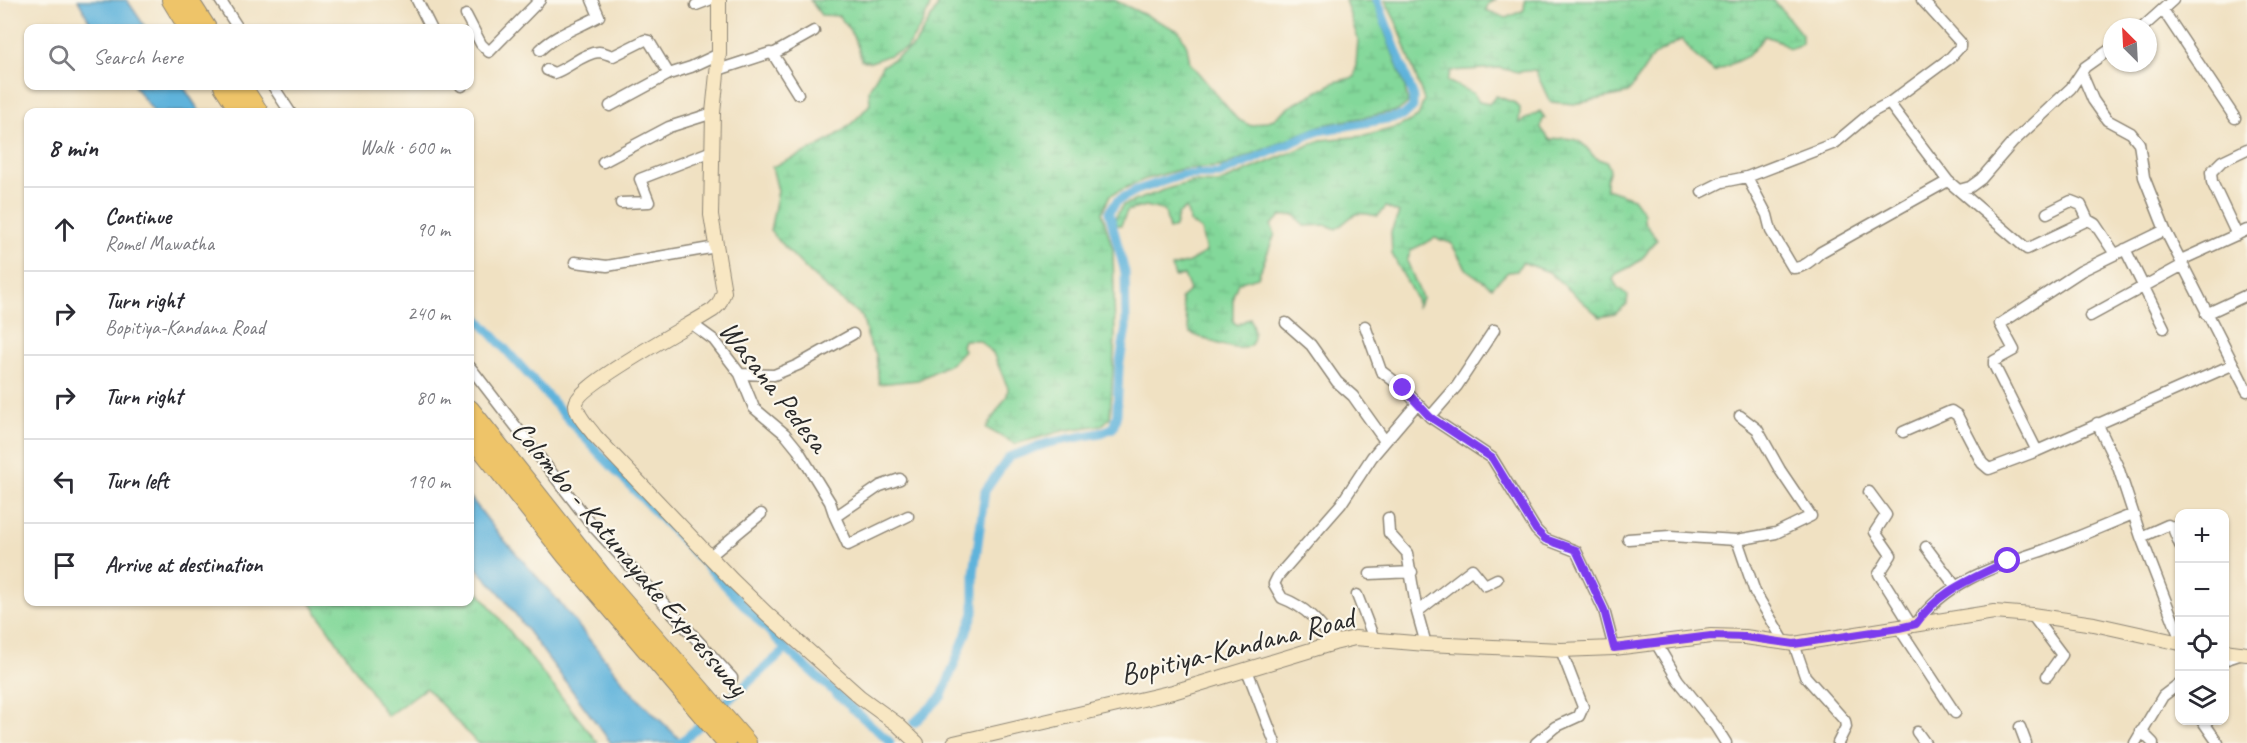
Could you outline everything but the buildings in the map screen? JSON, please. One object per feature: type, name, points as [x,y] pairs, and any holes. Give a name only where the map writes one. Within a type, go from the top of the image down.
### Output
[{"type":"highway","points":[[171,0],[186,24]]},
{"type":"highway","points":[[189,0],[204,24]]},
{"type":"highway","points":[[226,90],[237,108]]},
{"type":"highway","points":[[245,90],[256,108]]},
{"type":"highway","name":"Colombo - Katunayake Expressway","points":[[474,414],[712,715],[726,743]]},
{"type":"highway","name":"Colombo - Katunayake Expressway","points":[[474,440],[566,556],[712,715],[747,743]]},
{"type":"street","points":[[220,0],[235,24]]},
{"type":"street","points":[[417,0],[430,24]]},
{"type":"street","points":[[474,30],[481,44],[489,52],[540,0]]},
{"type":"street","points":[[540,50],[550,40],[600,16],[592,0]]},
{"type":"street","points":[[696,6],[709,0]]},
{"type":"street","points":[[719,0],[719,54],[713,113],[711,215],[723,286],[722,298],[713,310],[621,365],[594,384],[578,397],[576,405],[578,412],[596,436],[710,556],[793,637],[860,697],[897,724],[917,743]]},
{"type":"street","points":[[1702,192],[1722,182],[1747,177],[1835,143],[1872,112],[1889,103],[1950,58],[1960,47],[1960,42],[1922,0]]},
{"type":"street","points":[[2152,18],[2173,0]]},
{"type":"street","points":[[2163,9],[2235,118]]},
{"type":"street","points":[[466,15],[471,24]]},
{"type":"street","points":[[718,70],[773,54],[814,31]]},
{"type":"street","points":[[547,70],[554,73],[564,70],[587,56],[600,52],[613,56],[645,40],[649,41],[669,74]]},
{"type":"street","points":[[610,106],[669,74],[719,54]]},
{"type":"street","points":[[773,54],[798,94]]},
{"type":"street","points":[[1959,190],[1970,187],[1981,179],[2013,142],[2071,88],[2085,67],[2103,54]]},
{"type":"street","points":[[2082,74],[2093,100],[2107,120],[2131,134],[2139,143],[2144,177],[2165,230],[2247,391]]},
{"type":"street","points":[[276,90],[287,108]]},
{"type":"street","points":[[1889,103],[1948,181],[2026,249],[2088,220]]},
{"type":"street","points":[[603,162],[669,128],[713,113]]},
{"type":"street","points":[[2090,316],[2144,287],[2182,262],[2242,232],[2212,182],[2211,172],[2222,161],[2247,149]]},
{"type":"street","points":[[621,203],[649,202],[640,179],[712,151]]},
{"type":"street","points":[[1747,177],[1766,213],[1771,231],[1793,268],[1810,262],[1821,252],[1948,181]]},
{"type":"street","points":[[2047,213],[2072,201],[2081,205],[2088,220],[2095,224],[2120,252],[2144,287],[2164,328]]},
{"type":"street","points":[[2037,451],[1994,364],[1994,361],[2014,350],[2000,324],[2081,271],[2165,230]]},
{"type":"street","points":[[575,262],[607,266],[716,247]]},
{"type":"street","points":[[2206,314],[2247,295]]},
{"type":"street","points":[[1286,323],[1311,345],[1337,382],[1353,396],[1385,441]]},
{"type":"street","name":"Wasana Pedesa","points":[[692,324],[714,340],[740,374],[754,408],[785,434],[798,450],[830,502],[848,545],[908,516]]},
{"type":"street","points":[[1365,326],[1381,370],[1403,388],[1430,417],[1492,458],[1536,530],[1545,539],[1576,550],[1604,610],[1614,648]]},
{"type":"street","points":[[1430,417],[1457,386],[1494,330]]},
{"type":"street","points":[[740,374],[774,375],[798,365],[853,334]]},
{"type":"street","points":[[1903,432],[1951,411],[1957,415],[1982,463],[1989,469],[2037,451],[2232,365]]},
{"type":"street","points":[[474,372],[592,525],[732,678]]},
{"type":"street","points":[[1334,643],[1317,619],[1297,604],[1282,598],[1274,584],[1278,576],[1341,504],[1371,457],[1417,404]]},
{"type":"street","points":[[1628,539],[1670,536],[1737,540],[1776,533],[1810,516],[1757,429],[1740,416]]},
{"type":"street","points":[[2097,423],[2118,467],[2141,537],[2175,625]]},
{"type":"street","points":[[835,517],[880,486],[900,479]]},
{"type":"street","points":[[1869,492],[1886,515],[1875,532],[1891,555],[1879,574],[1954,713]]},
{"type":"street","points":[[710,556],[760,514]]},
{"type":"street","points":[[1909,626],[1943,594],[2008,561],[2044,550],[2133,514]]},
{"type":"street","points":[[1388,518],[1389,533],[1407,553],[1417,612],[1426,644]]},
{"type":"street","points":[[2141,537],[2168,525],[2175,533]]},
{"type":"street","points":[[1737,540],[1755,592],[1790,643],[1805,676],[1845,721],[1846,727],[1838,743]]},
{"type":"street","points":[[1926,547],[1956,587]]},
{"type":"street","points":[[1417,612],[1472,569],[1485,585],[1497,579]]},
{"type":"street","points":[[1370,574],[1412,572]]},
{"type":"street","points":[[1357,595],[1374,639]]},
{"type":"street","name":"Bopitiya-Kandana Road","points":[[954,743],[1173,692],[1355,638],[1426,644],[1561,650],[1614,648],[1711,636],[1745,637],[1790,643],[1994,612],[2094,624],[2175,642]]},
{"type":"street","points":[[2032,615],[2062,655],[2047,676]]},
{"type":"street","points":[[1656,643],[1678,680],[1726,743]]},
{"type":"street","points":[[1536,743],[1555,727],[1579,716],[1583,707],[1561,650]]},
{"type":"street","points":[[2229,652],[2244,654]]},
{"type":"street","points":[[2229,658],[2244,654]]},
{"type":"street","points":[[1247,670],[1275,743]]},
{"type":"street","points":[[2135,743],[2163,696],[2175,688]]},
{"type":"street","points":[[2205,725],[2218,743]]},
{"type":"street","points":[[2020,727],[2026,743]]},
{"type":"street","points":[[2141,731],[2152,743]]},
{"type":"street","points":[[1917,732],[1925,743]]},
{"type":"green space","points":[[810,0],[930,0],[930,6],[922,25],[906,49],[871,62],[861,60],[853,36],[839,16],[821,15]]},
{"type":"green space","points":[[936,0],[1114,0],[1179,31],[1187,46],[1190,63],[1237,119],[1251,126],[1274,119],[1289,107],[1335,82],[1355,77],[1358,39],[1345,0],[1373,0],[1405,87],[1408,103],[1398,111],[1322,125],[1221,167],[1182,169],[1143,180],[1110,195],[1102,213],[1113,249],[1115,338],[1110,418],[1102,425],[1066,430],[1015,444],[986,428],[1007,396],[1008,388],[993,353],[979,340],[964,340],[962,346],[964,350],[952,363],[918,380],[879,384],[876,354],[870,346],[862,316],[814,276],[770,231],[778,191],[772,167],[801,155],[837,135],[859,116],[870,104],[869,90],[882,66],[914,46],[938,6]]},
{"type":"green space","points":[[1385,0],[1495,0],[1488,4],[1486,10],[1506,18],[1524,10],[1525,0],[1774,0],[1802,35],[1802,44],[1789,49],[1779,41],[1765,36],[1748,56],[1714,72],[1693,54],[1682,39],[1653,56],[1628,93],[1575,104],[1550,102],[1535,70],[1518,72],[1499,68],[1451,71],[1447,81],[1473,93],[1479,102],[1489,104],[1496,96],[1515,103],[1520,108],[1519,123],[1540,111],[1545,118],[1541,128],[1550,140],[1565,138],[1576,140],[1593,155],[1607,162],[1610,170],[1606,189],[1633,198],[1644,213],[1644,221],[1657,240],[1639,261],[1616,274],[1613,280],[1618,288],[1628,295],[1627,304],[1615,314],[1600,317],[1549,272],[1522,262],[1517,271],[1508,272],[1492,287],[1467,270],[1451,243],[1435,238],[1411,250],[1407,261],[1422,298],[1417,307],[1416,299],[1392,254],[1391,232],[1399,213],[1386,207],[1378,216],[1354,215],[1336,229],[1327,225],[1304,226],[1295,215],[1281,216],[1271,225],[1275,234],[1258,277],[1238,283],[1233,296],[1233,321],[1237,325],[1250,318],[1254,334],[1252,343],[1245,348],[1236,348],[1224,346],[1190,333],[1181,298],[1190,290],[1184,275],[1175,277],[1172,267],[1189,262],[1206,252],[1201,230],[1190,222],[1186,208],[1178,215],[1175,227],[1169,230],[1165,211],[1146,206],[1127,211],[1121,225],[1116,225],[1115,218],[1123,205],[1170,188],[1192,182],[1218,183],[1321,140],[1365,136],[1398,127],[1418,117],[1424,100],[1399,28]]},
{"type":"green space","points":[[474,586],[598,743],[477,743],[426,688],[387,716],[313,606],[474,606]]},
{"type":"water","points":[[78,0],[127,0],[143,24],[91,24]]},
{"type":"water","points":[[137,90],[186,90],[197,108],[151,108]]},
{"type":"water","points":[[474,502],[634,695],[684,743],[611,743],[499,592],[474,565]]},
{"type":"waterway","points":[[914,723],[942,696],[974,613],[974,573],[985,491],[1009,457],[1048,443],[1100,433],[1113,428],[1117,414],[1119,367],[1126,328],[1125,272],[1109,212],[1117,201],[1137,190],[1182,175],[1219,174],[1318,131],[1403,116],[1413,107],[1413,94],[1377,0]]},
{"type":"waterway","points":[[474,314],[597,451],[786,649],[890,742]]},
{"type":"waterway","points":[[680,743],[786,649]]},
{"type":"route","points":[[1403,388],[1430,417],[1492,458],[1536,530],[1545,539],[1576,550],[1604,610],[1614,648],[1711,636],[1745,637],[1794,644],[1899,628],[1916,624],[1926,610],[1943,594],[2008,561]]}]
